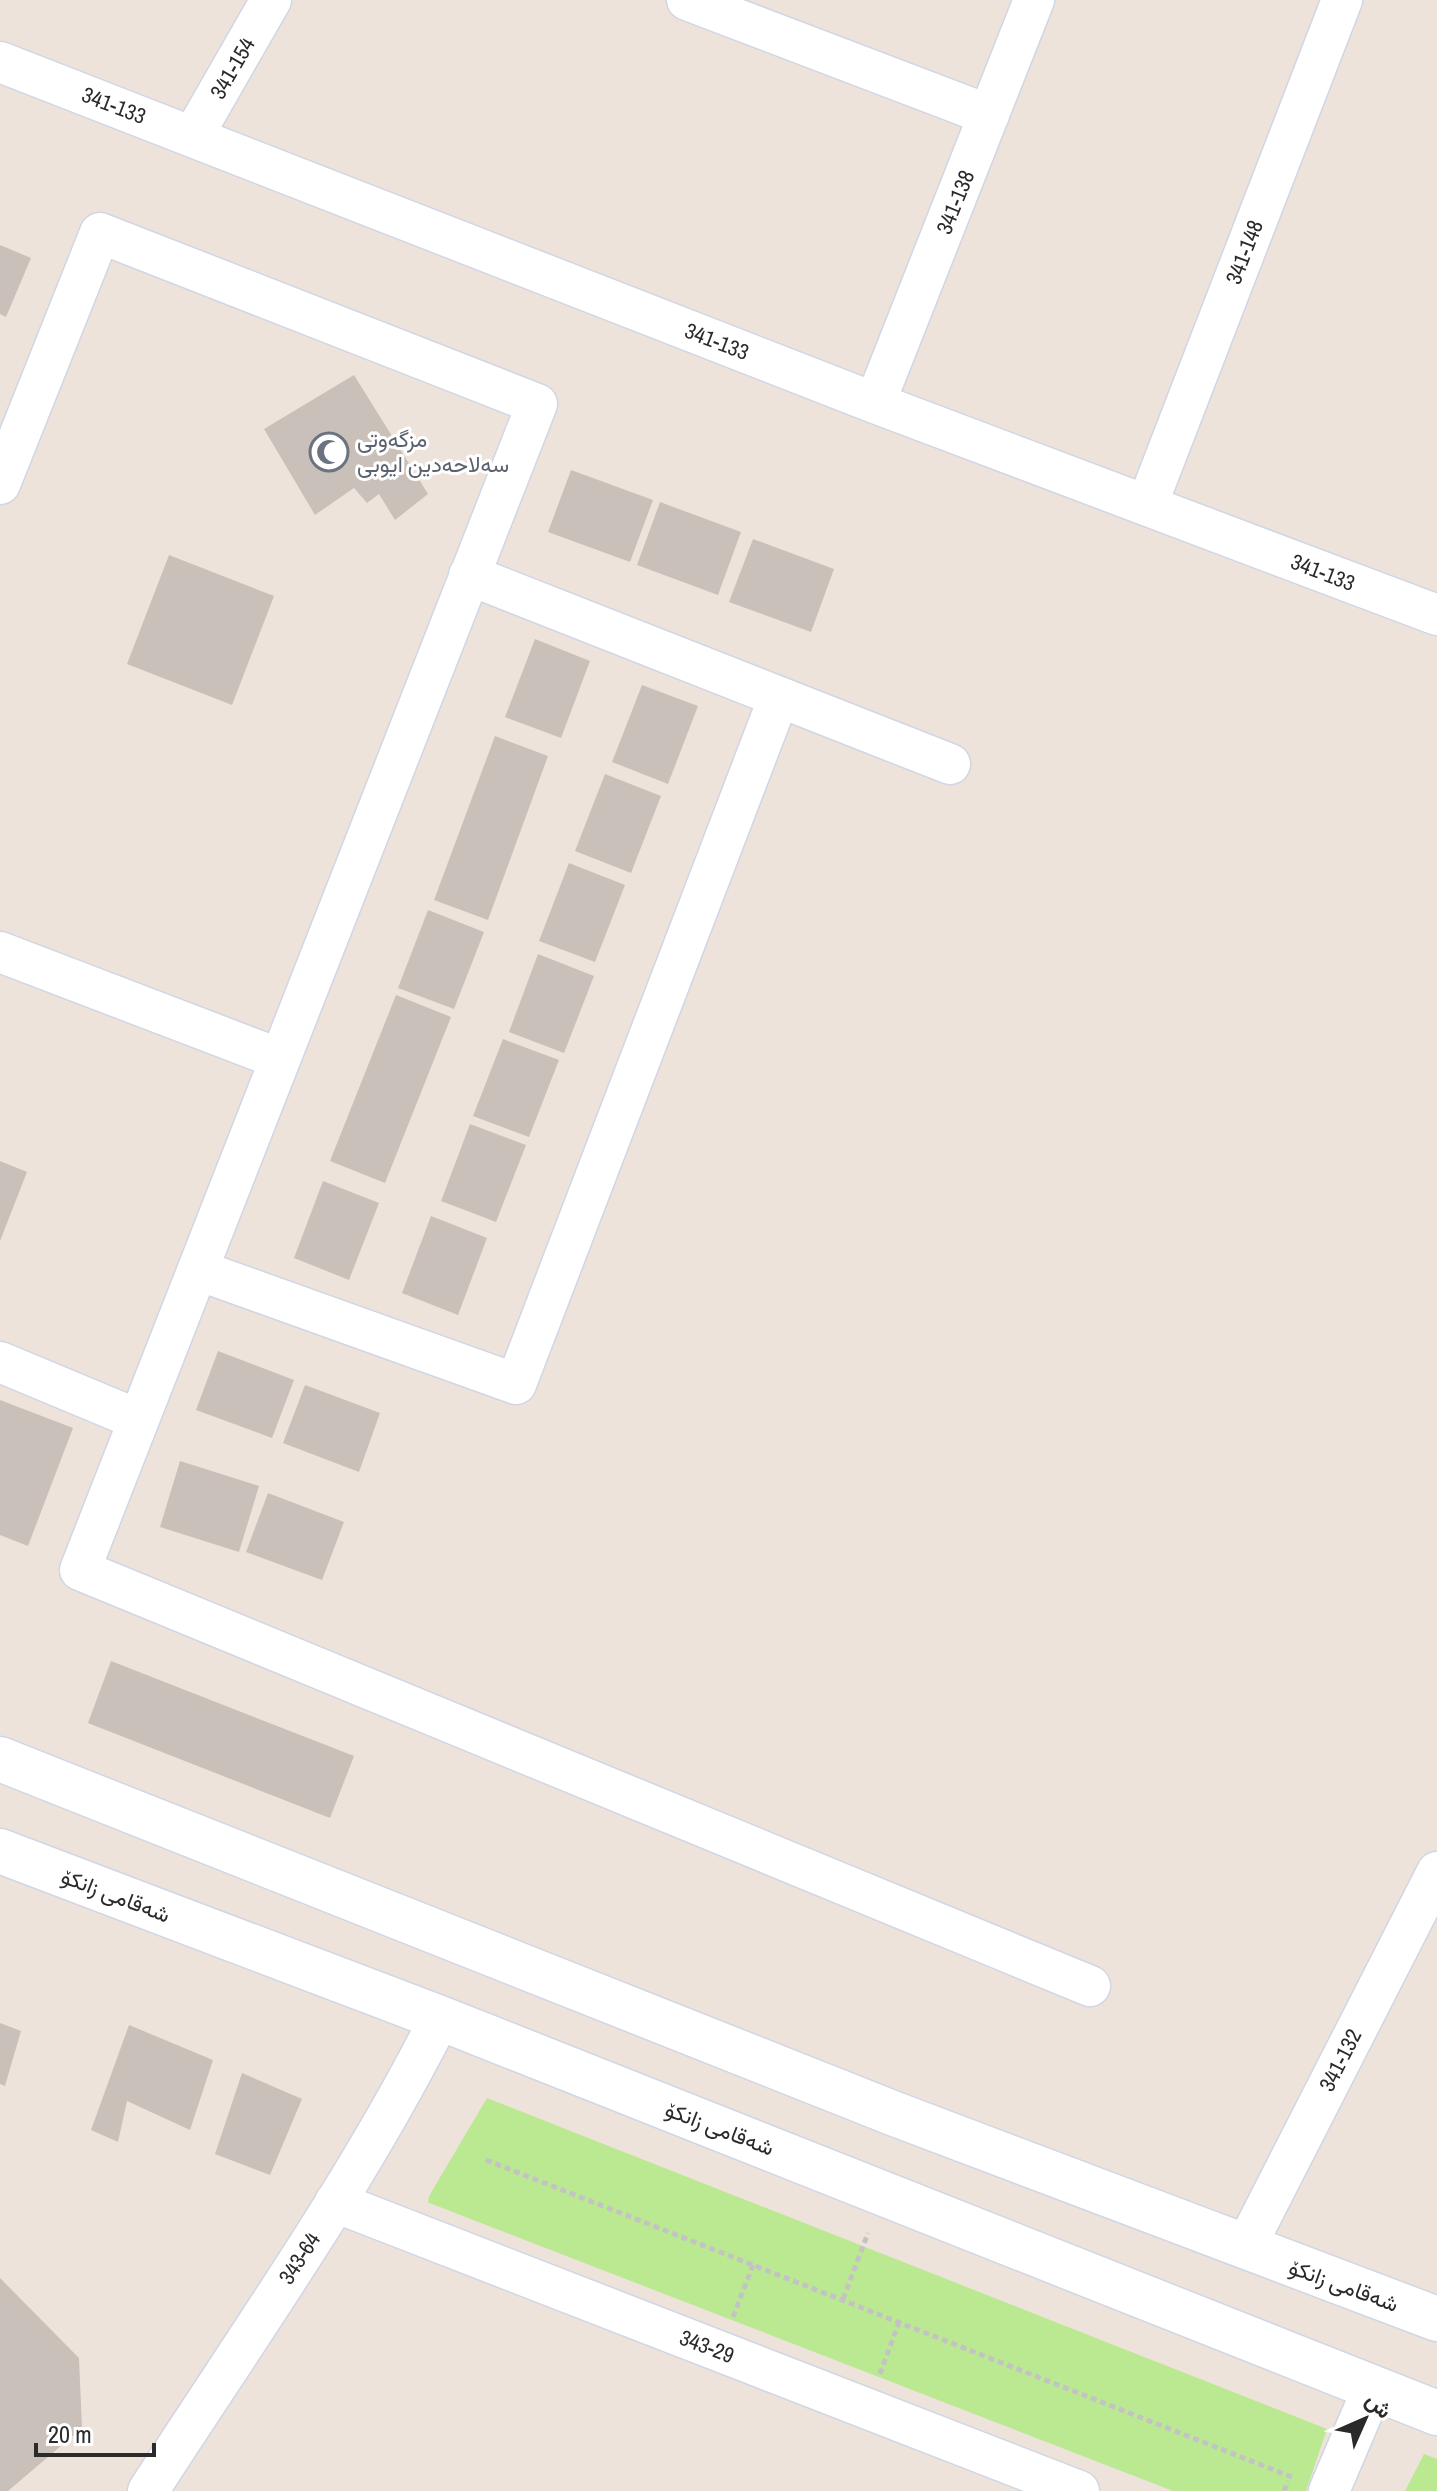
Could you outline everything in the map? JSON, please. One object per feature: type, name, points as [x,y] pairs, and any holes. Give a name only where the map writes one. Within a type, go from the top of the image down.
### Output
[{"type":"main road","name":"شەقامی زانکۆ","points":[[0,1759],[895,2114],[1437,2319]]},
{"type":"main road","name":"شەقامی زانکۆ","points":[[0,1851],[440,2018],[1437,2413]]},
{"type":"street","name":"341-154","points":[[193,136],[271,0]]},
{"type":"street","points":[[687,0],[989,115]]},
{"type":"street","name":"341-138","points":[[875,403],[1034,0]]},
{"type":"street","name":"341-148","points":[[1147,505],[1342,0]]},
{"type":"street","name":"341-133","points":[[0,62],[875,403],[1437,615]]},
{"type":"street","points":[[0,484],[14,409],[100,233],[537,404],[80,1570],[1090,1986]]},
{"type":"street","points":[[469,575],[950,764]]},
{"type":"street","points":[[198,1270],[516,1384],[779,697]]},
{"type":"street","points":[[0,952],[280,1059]]},
{"type":"street","points":[[0,1362],[139,1420]]},
{"type":"street","name":"341-132","points":[[1245,2248],[1437,1872]]},
{"type":"street","name":"343-64","points":[[148,2491],[335,2202],[440,2018]]},
{"type":"street","name":"343-29","points":[[335,2202],[1079,2491]]},
{"type":"street","points":[[1313,2485],[1373,2388]]},
{"type":"path","points":[[486,2160],[1313,2485]]},
{"type":"path","points":[[843,2299],[869,2232]]},
{"type":"path","points":[[732,2320],[753,2265]]},
{"type":"path","points":[[879,2377],[899,2322]]},
{"type":"green space","points":[[487,2098],[1327,2429],[1306,2491],[1173,2491],[428,2202]]},
{"type":"green space","points":[[1424,2454],[1437,2459],[1437,2491],[1405,2491]]},
{"type":"building","points":[[0,245],[31,258],[6,317],[0,314]]},
{"type":"building","points":[[354,375],[428,494],[395,520],[379,494],[367,503],[354,488],[315,515],[264,429]]},
{"type":"building","points":[[571,470],[653,500],[630,562],[548,532]]},
{"type":"building","points":[[660,502],[741,532],[718,595],[637,565]]},
{"type":"building","points":[[753,539],[834,569],[811,632],[729,602]]},
{"type":"building","points":[[169,555],[274,596],[232,705],[127,664]]},
{"type":"building","points":[[535,639],[590,661],[561,738],[505,717]]},
{"type":"building","points":[[642,685],[698,706],[668,784],[612,762]]},
{"type":"building","points":[[495,736],[548,756],[488,920],[434,900]]},
{"type":"building","points":[[605,774],[661,796],[631,873],[575,851]]},
{"type":"building","points":[[569,863],[625,885],[595,962],[539,941]]},
{"type":"building","points":[[428,910],[484,932],[454,1009],[398,988]]},
{"type":"building","points":[[538,954],[594,976],[564,1053],[509,1032]]},
{"type":"building","points":[[396,995],[451,1017],[385,1183],[330,1161]]},
{"type":"building","points":[[503,1039],[559,1060],[529,1137],[473,1116]]},
{"type":"building","points":[[470,1124],[526,1145],[496,1222],[441,1201]]},
{"type":"building","points":[[0,1161],[27,1172],[0,1241]]},
{"type":"building","points":[[323,1181],[379,1203],[349,1280],[294,1258]]},
{"type":"building","points":[[431,1216],[487,1238],[458,1315],[402,1293]]},
{"type":"building","points":[[218,1351],[294,1380],[272,1438],[196,1410]]},
{"type":"building","points":[[305,1385],[380,1413],[359,1472],[283,1443]]},
{"type":"building","points":[[0,1400],[73,1428],[28,1546],[0,1535]]},
{"type":"building","points":[[180,1461],[259,1486],[239,1552],[160,1527]]},
{"type":"building","points":[[268,1493],[344,1522],[322,1580],[246,1552]]},
{"type":"building","points":[[111,1661],[354,1756],[330,1818],[88,1723]]},
{"type":"building","points":[[0,2023],[21,2031],[5,2086],[0,2084]]},
{"type":"building","points":[[129,2025],[213,2060],[190,2130],[127,2101],[118,2142],[91,2130]]},
{"type":"building","points":[[242,2073],[302,2099],[270,2175],[215,2154]]},
{"type":"building","points":[[0,2278],[79,2358],[82,2428],[8,2491],[0,2491]]},
{"type":"place","name":"مزگەوتی سەلاحەدین ایوبی","points":[[329,452]]}]
